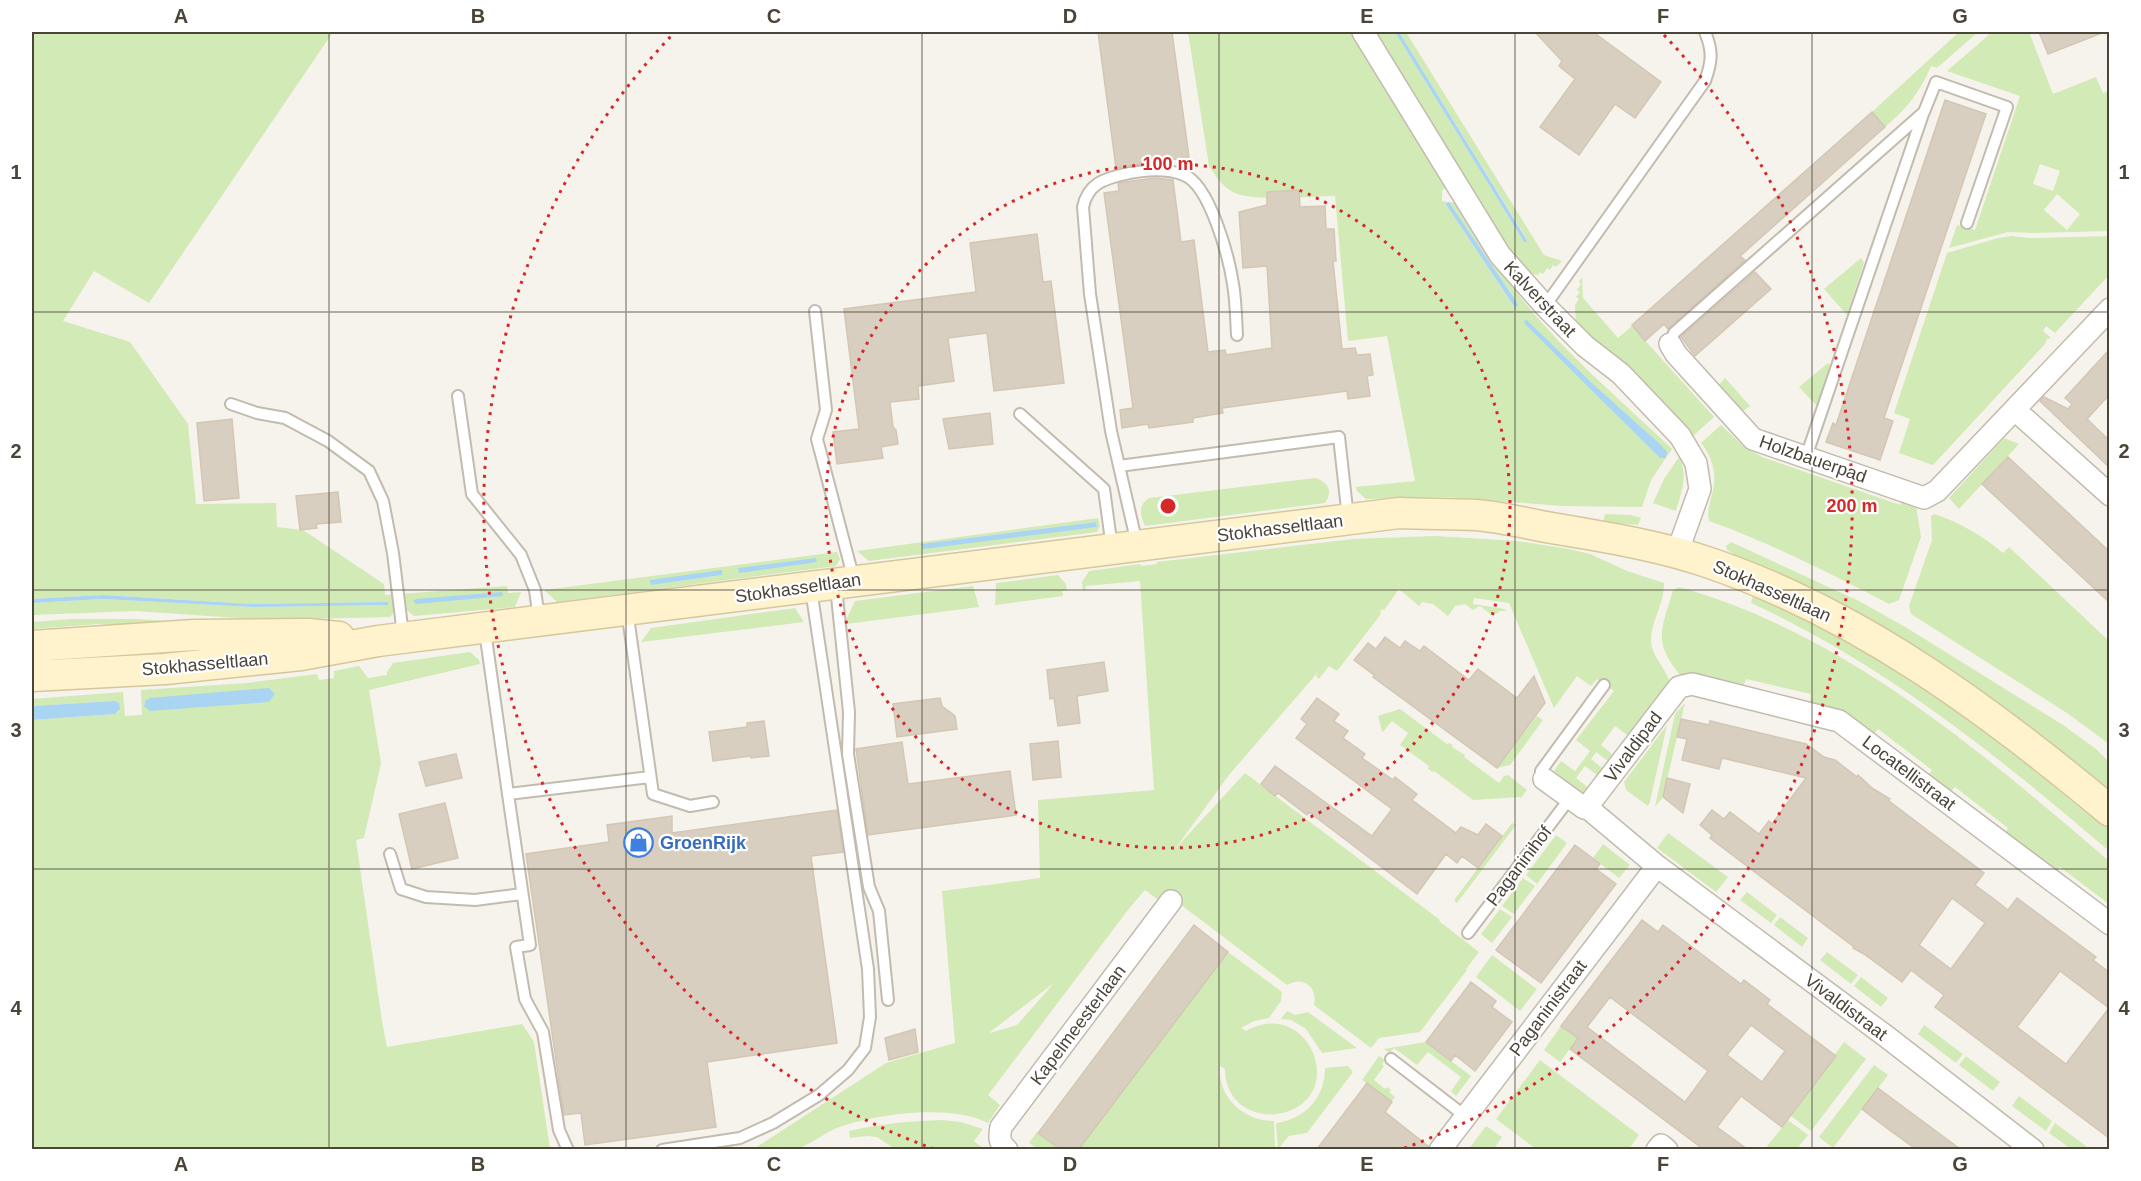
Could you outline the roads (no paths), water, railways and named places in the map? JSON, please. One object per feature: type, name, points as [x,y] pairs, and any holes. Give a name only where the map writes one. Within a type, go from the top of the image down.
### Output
[{"type":"street","name":"Kalverstraat","points":[[1363,32],[1500,255],[1545,306],[1585,346],[1621,374],[1680,436],[1696,463],[1700,489],[1677,553]]},
{"type":"street","points":[[2109,309],[2015,410],[2109,495]]},
{"type":"street","name":"Holzbauerpad","points":[[1670,344],[1676,354],[1753,439],[1924,498],[1937,491],[2015,410]]},
{"type":"street","name":"Stokhasseltlaan","points":[[32,676],[165,669],[301,655],[390,640],[1400,513],[1479,515],[1638,543],[1677,553],[1709,563],[1794,597],[1871,638],[1976,705],[2109,811]]},
{"type":"street","name":"Stokhasseltlaan","points":[[32,646],[194,635],[308,634],[390,640]]},
{"type":"street","name":"Locatellistraat","points":[[1679,687],[1692,684],[1839,722],[2109,924]]},
{"type":"street","name":"Vivaldipad","points":[[1589,809],[1590,803],[1679,687]]},
{"type":"street","points":[[1544,779],[1584,808],[1589,809],[1657,866]]},
{"type":"street","name":"Paganinistraat","points":[[1440,1149],[1657,866]]},
{"type":"street","name":"Vivaldistraat","points":[[1657,866],[2033,1149]]},
{"type":"street","name":"Kapelmeesterlaan","points":[[1007,1149],[1002,1145],[999,1135],[1001,1127],[1171,901]]},
{"type":"street","points":[[1657,1149],[1661,1145],[1667,1149]]},
{"type":"lane","points":[[1545,306],[1705,81],[1712,62],[1712,48],[1705,32]]},
{"type":"lane","points":[[1806,457],[1936,82],[2007,107],[1967,223]]},
{"type":"lane","points":[[1670,344],[1674,333],[1924,112]]},
{"type":"lane","points":[[1124,547],[1134,531],[1111,431],[1087,262],[1083,207],[1085,195],[1095,184],[1125,174],[1160,169],[1186,175],[1200,188],[1222,238],[1233,283],[1237,334]]},
{"type":"lane","points":[[815,311],[826,410],[817,439],[849,712],[848,754],[869,886],[879,911],[888,1000]]},
{"type":"lane","points":[[458,396],[472,494],[520,555],[535,590],[539,622]]},
{"type":"lane","points":[[231,404],[257,413],[285,418],[328,441],[369,471],[383,501],[402,621],[390,640]]},
{"type":"lane","points":[[1020,414],[1104,489],[1124,547]]},
{"type":"lane","points":[[1119,466],[1339,438],[1348,520]]},
{"type":"lane","points":[[662,1149],[740,1138],[773,1123],[819,1095],[848,1070],[865,1048],[870,1017],[868,969],[834,584]]},
{"type":"lane","points":[[627,610],[653,794],[690,806],[713,802]]},
{"type":"lane","points":[[485,629],[530,945],[516,947],[525,999],[543,1032],[559,1130],[568,1149]]},
{"type":"lane","points":[[1544,779],[1541,771],[1604,685]]},
{"type":"lane","points":[[508,794],[650,777]]},
{"type":"lane","name":"Paganinihof","points":[[1468,933],[1570,798]]},
{"type":"lane","points":[[390,854],[401,889],[426,897],[475,900],[522,894]]},
{"type":"lane","points":[[1390,1059],[1465,1116]]},
{"type":"water","points":[[1395,32],[1399,32],[1527,240],[1526,242],[1524,242]]},
{"type":"water","points":[[1449,202],[1516,301],[1518,305],[1515,308],[1445,203]]},
{"type":"water","points":[[1527,320],[1593,384],[1659,443],[1667,452],[1666,458],[1660,458],[1525,324],[1524,321]]},
{"type":"water","points":[[1096,522],[1097,527],[923,549],[921,544]]},
{"type":"water","points":[[816,558],[817,562],[739,573],[738,568]]},
{"type":"water","points":[[722,570],[722,575],[651,585],[650,580]]},
{"type":"water","points":[[502,592],[503,596],[416,604],[413,601],[416,599]]},
{"type":"water","points":[[103,595],[251,604],[388,602],[388,605],[253,607],[103,599],[32,603],[32,599]]},
{"type":"water","points":[[269,688],[275,694],[269,702],[150,711],[144,706],[145,701],[150,698]]},
{"type":"water","points":[[115,701],[119,703],[120,709],[115,714],[32,720],[32,706]]},
{"type":"place","name":"GroenRijk","points":[[639,843]]}]
